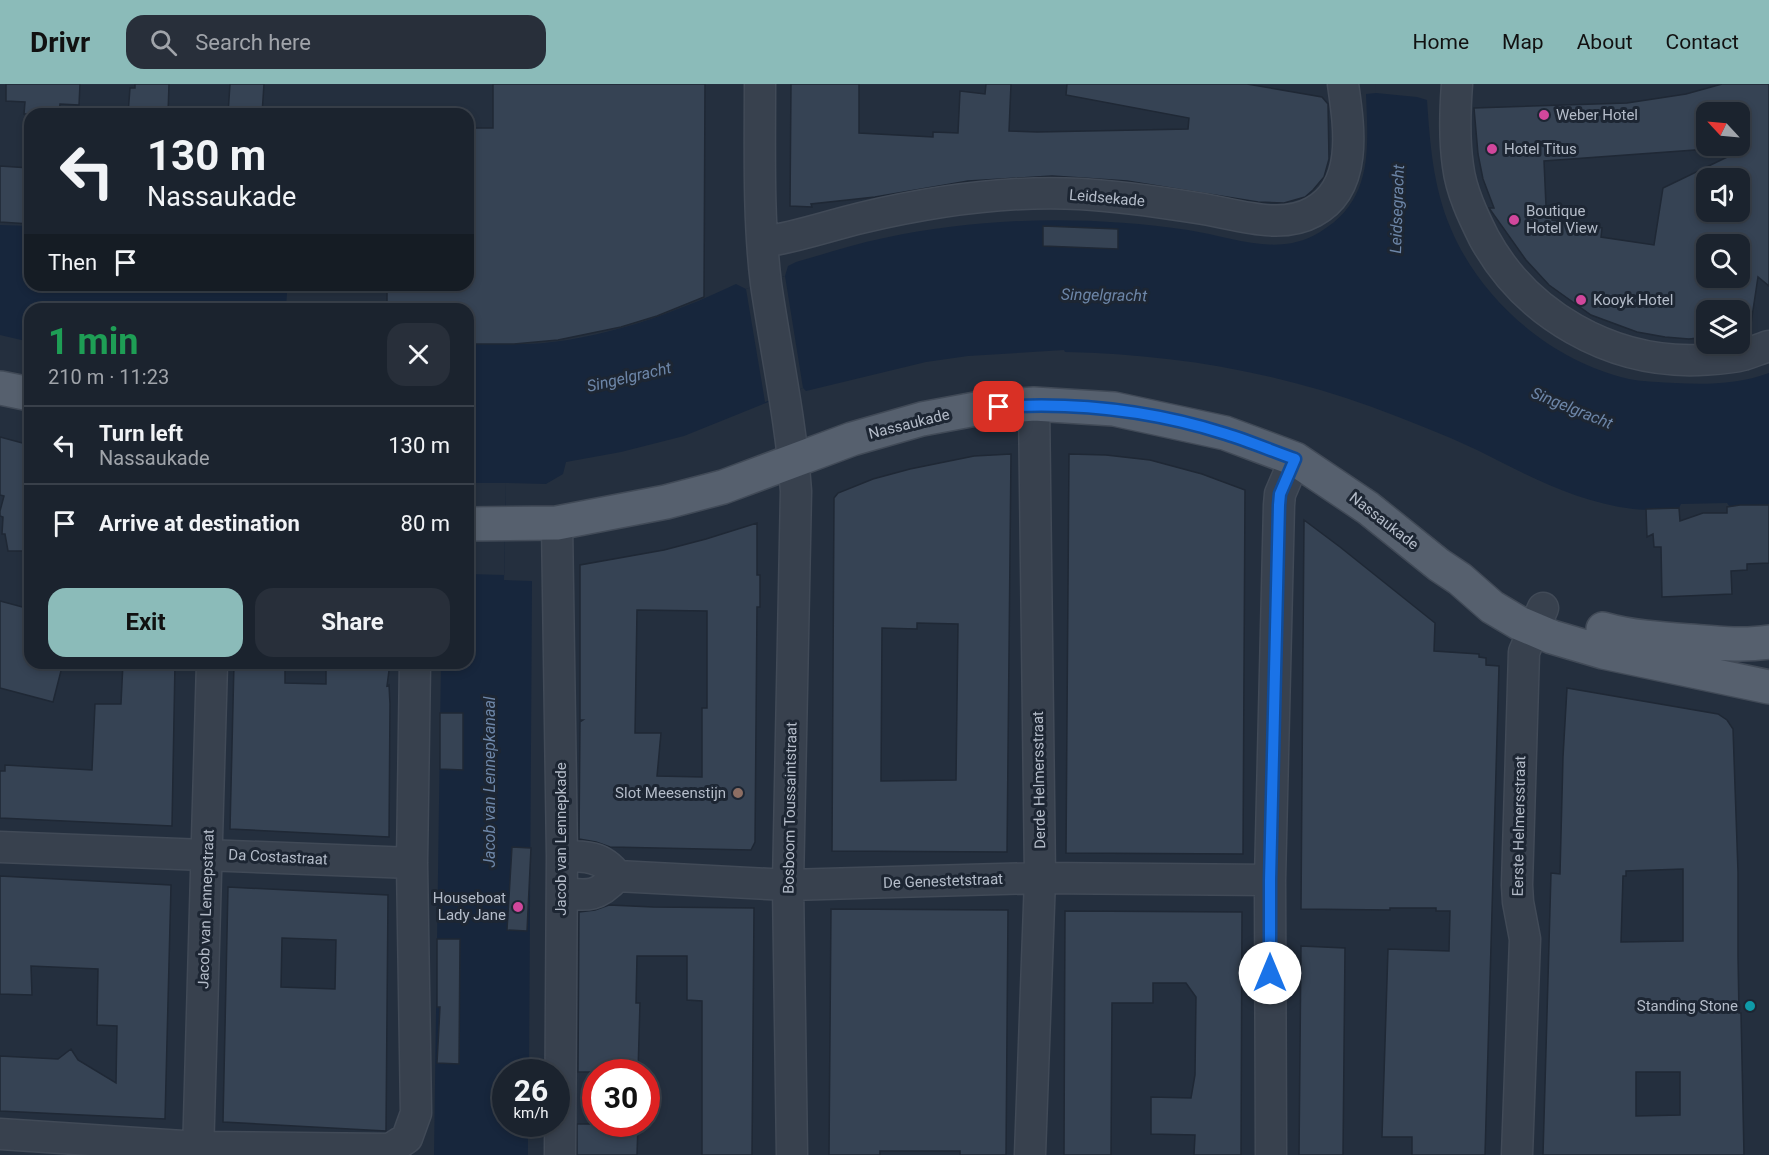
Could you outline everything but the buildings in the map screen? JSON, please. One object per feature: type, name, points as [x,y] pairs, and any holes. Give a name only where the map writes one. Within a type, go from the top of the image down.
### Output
[{"type":"main road","points":[[0,388],[24,393]]},
{"type":"main road","name":"Nassaukade","points":[[474,524],[550,524],[666,502],[723,487],[852,439],[922,419],[981,408],[1034,404],[1114,409],[1225,434],[1295,459],[1368,508],[1492,606],[1538,619],[1568,619],[1616,633],[1719,644],[1769,642]]},
{"type":"main road","name":"Nassaukade","points":[[1538,619],[1552,637],[1603,652],[1769,687]]},
{"type":"street","name":"Bosboom Toussaintstraat","points":[[760,84],[760,196],[766,282],[794,460],[795,533],[788,885],[792,1155]]},
{"type":"street","name":"Leidsekade","points":[[764,242],[905,208],[1023,192],[1124,198],[1267,220],[1292,219],[1313,213],[1326,203],[1344,174],[1348,147],[1343,84]]},
{"type":"street","points":[[1457,84],[1455,106],[1458,166],[1464,191],[1475,221],[1494,255],[1514,281],[1536,302],[1561,322],[1585,336],[1644,356],[1678,361],[1711,359],[1742,355],[1769,346]]},
{"type":"street","name":"Derde Helmersstraat","points":[[1030,1155],[1040,878],[1034,404]]},
{"type":"street","points":[[1271,1155],[1270,880],[1279,505],[1280,494],[1295,459]]},
{"type":"street","name":"Jacob van Lennepkade","points":[[550,524],[559,552],[562,856],[560,1155]]},
{"type":"street","name":"Eerste Helmersstraat","points":[[1517,1155],[1525,939],[1517,885],[1524,652],[1538,619]]},
{"type":"street","name":"Jacob van Lennepstraat","points":[[198,1151],[212,669]]},
{"type":"street","points":[[0,1134],[198,1151],[390,1149],[407,1138],[416,1113],[412,863],[415,669]]},
{"type":"street","name":"Da Costastraat","points":[[0,847],[412,863]]},
{"type":"street","points":[[562,856],[595,859],[609,864],[617,876],[607,888],[593,895],[562,892]]},
{"type":"street","name":"De Genestetstraat","points":[[617,876],[788,885],[1040,878],[1270,880]]},
{"type":"water","points":[[1376,84],[1417,84],[1417,97],[1427,100],[1431,149],[1440,197],[1451,229],[1464,256],[1501,304],[1547,343],[1601,370],[1635,380],[1710,384],[1734,382],[1769,373],[1769,504],[1730,507],[1727,503],[1681,504],[1679,508],[1644,510],[1611,505],[1571,494],[1464,444],[1335,394],[1259,374],[1221,367],[1143,356],[1065,352],[1064,350],[968,356],[926,362],[806,391],[803,388],[684,436],[621,452],[566,462],[563,474],[546,484],[506,483],[504,580],[532,581],[529,1059],[492,1059],[492,1137],[528,1137],[528,1155],[434,1155],[441,669],[474,669],[474,343],[554,342],[608,332],[687,306],[736,284],[746,289],[785,276],[788,266],[796,262],[873,240],[959,226],[997,222],[1073,220],[1150,225],[1272,245],[1304,240],[1338,219],[1350,205],[1359,189],[1367,153],[1366,94],[1376,93]]},
{"type":"water","points":[[0,225],[24,226],[24,291],[265,291],[287,293],[286,303],[24,303],[24,341],[0,335]]},
{"type":"pier","points":[[1375,84],[1417,84],[1417,97],[1376,93]]},
{"type":"pier","points":[[785,276],[803,388],[765,402],[746,289]]},
{"type":"pier","points":[[474,483],[506,483],[504,575],[474,574]]},
{"type":"place","name":"Weber Hotel","points":[[1544,115]]},
{"type":"place","name":"Hotel Titus","points":[[1492,149]]},
{"type":"place","name":"Boutique Hotel View","points":[[1514,220]]},
{"type":"place","name":"Kooyk Hotel","points":[[1581,300]]},
{"type":"place","name":"Slot Meesenstijn","points":[[738,793]]},
{"type":"place","name":"Houseboat Lady Jane","points":[[518,907]]},
{"type":"place","name":"Standing Stone","points":[[1750,1006]]},
{"type":"route","points":[[999,407],[1034,404],[1114,409],[1185,423],[1225,434],[1295,459],[1280,494],[1279,505],[1270,973]]},
{"type":"water label","name":"Leidsegracht","points":[[1397,209]]},
{"type":"water label","name":"Singelgracht","points":[[1104,295]]},
{"type":"water label","name":"Singelgracht","points":[[629,377]]},
{"type":"water label","name":"Singelgracht","points":[[1572,408]]},
{"type":"water label","name":"Jacob van Lennepkanaal","points":[[489,782]]}]
